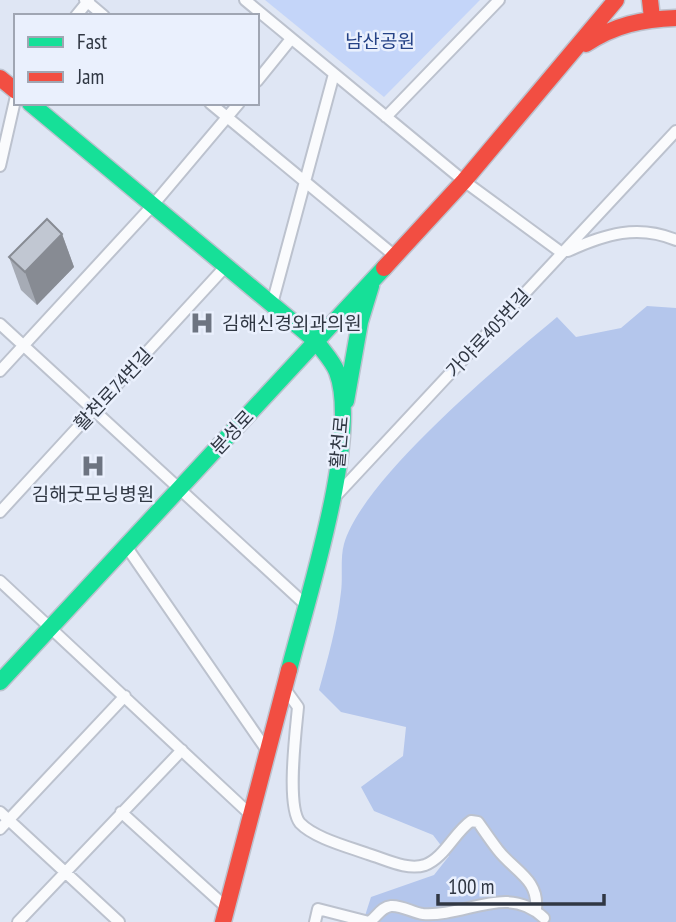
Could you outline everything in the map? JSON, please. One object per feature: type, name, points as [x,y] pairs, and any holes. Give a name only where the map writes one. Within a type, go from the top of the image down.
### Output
[{"type":"street","points":[[244,0],[464,181],[562,253],[676,131]]},
{"type":"street","points":[[386,117],[499,0]]},
{"type":"street","name":"분성로","points":[[0,682],[464,181],[616,0]]},
{"type":"street","points":[[650,0],[652,18]]},
{"type":"street","points":[[87,1],[102,14]]},
{"type":"street","points":[[573,54],[599,34],[636,20],[676,18]]},
{"type":"street","points":[[259,78],[291,38]]},
{"type":"street","points":[[272,304],[334,74]]},
{"type":"street","points":[[0,78],[14,92]]},
{"type":"street","points":[[0,166],[14,103]]},
{"type":"street","name":"활천로","points":[[32,105],[316,341],[337,372],[343,417],[333,499],[225,915]]},
{"type":"street","points":[[212,105],[395,256]]},
{"type":"street","points":[[0,372],[153,205],[238,105]]},
{"type":"street","name":"가야로405번길","points":[[333,499],[562,253],[594,239],[630,230],[661,234],[676,240]]},
{"type":"street","name":"활천로74번길","points":[[0,512],[226,266]]},
{"type":"street","points":[[343,417],[360,322],[373,279]]},
{"type":"street","points":[[0,324],[307,606]]},
{"type":"street","points":[[126,546],[268,752]]},
{"type":"street","points":[[0,581],[251,816]]},
{"type":"street","points":[[285,689],[298,707],[292,784],[296,815],[302,824],[359,851],[410,867],[425,865],[439,855],[458,830],[471,821],[478,822],[497,849],[531,882],[538,896],[540,913],[510,901],[494,901],[475,907],[424,914],[391,906],[382,909],[369,922],[318,909],[314,922]]},
{"type":"street","points":[[0,829],[4,816],[125,696]]},
{"type":"street","points":[[18,922],[182,750]]},
{"type":"street","name":"활천로","points":[[121,812],[225,915]]},
{"type":"street","points":[[4,816],[119,922]]},
{"type":"green space","name":"남산공원","points":[[265,0],[480,0],[384,97]]},
{"type":"shaded area","points":[[647,306],[676,308],[676,922],[363,922],[371,897],[434,875],[449,856],[433,835],[374,811],[361,787],[403,756],[406,727],[341,712],[319,690],[339,605],[344,544],[356,517],[405,455],[437,423],[557,317],[576,337],[621,328]]},
{"type":"building","points":[[47,219],[62,234],[25,272],[9,257]]},
{"type":"traffic: fast","points":[[32,105],[316,341],[337,372],[343,400],[337,476],[318,563],[289,670]]},
{"type":"traffic: fast","points":[[0,682],[384,268]]},
{"type":"traffic: fast","points":[[346,401],[360,322],[371,286]]},
{"type":"traffic: jam","points":[[384,268],[464,181],[616,0]]},
{"type":"traffic: jam","points":[[650,0],[652,18]]},
{"type":"traffic: jam","points":[[586,44],[629,24],[676,18]]},
{"type":"traffic: jam","points":[[0,78],[14,89]]},
{"type":"traffic: jam","points":[[223,922],[289,670]]},
{"type":"place","name":"김해신경외과의원","points":[[202,323]]},
{"type":"place","name":"김해굿모닝병원","points":[[93,466]]}]
